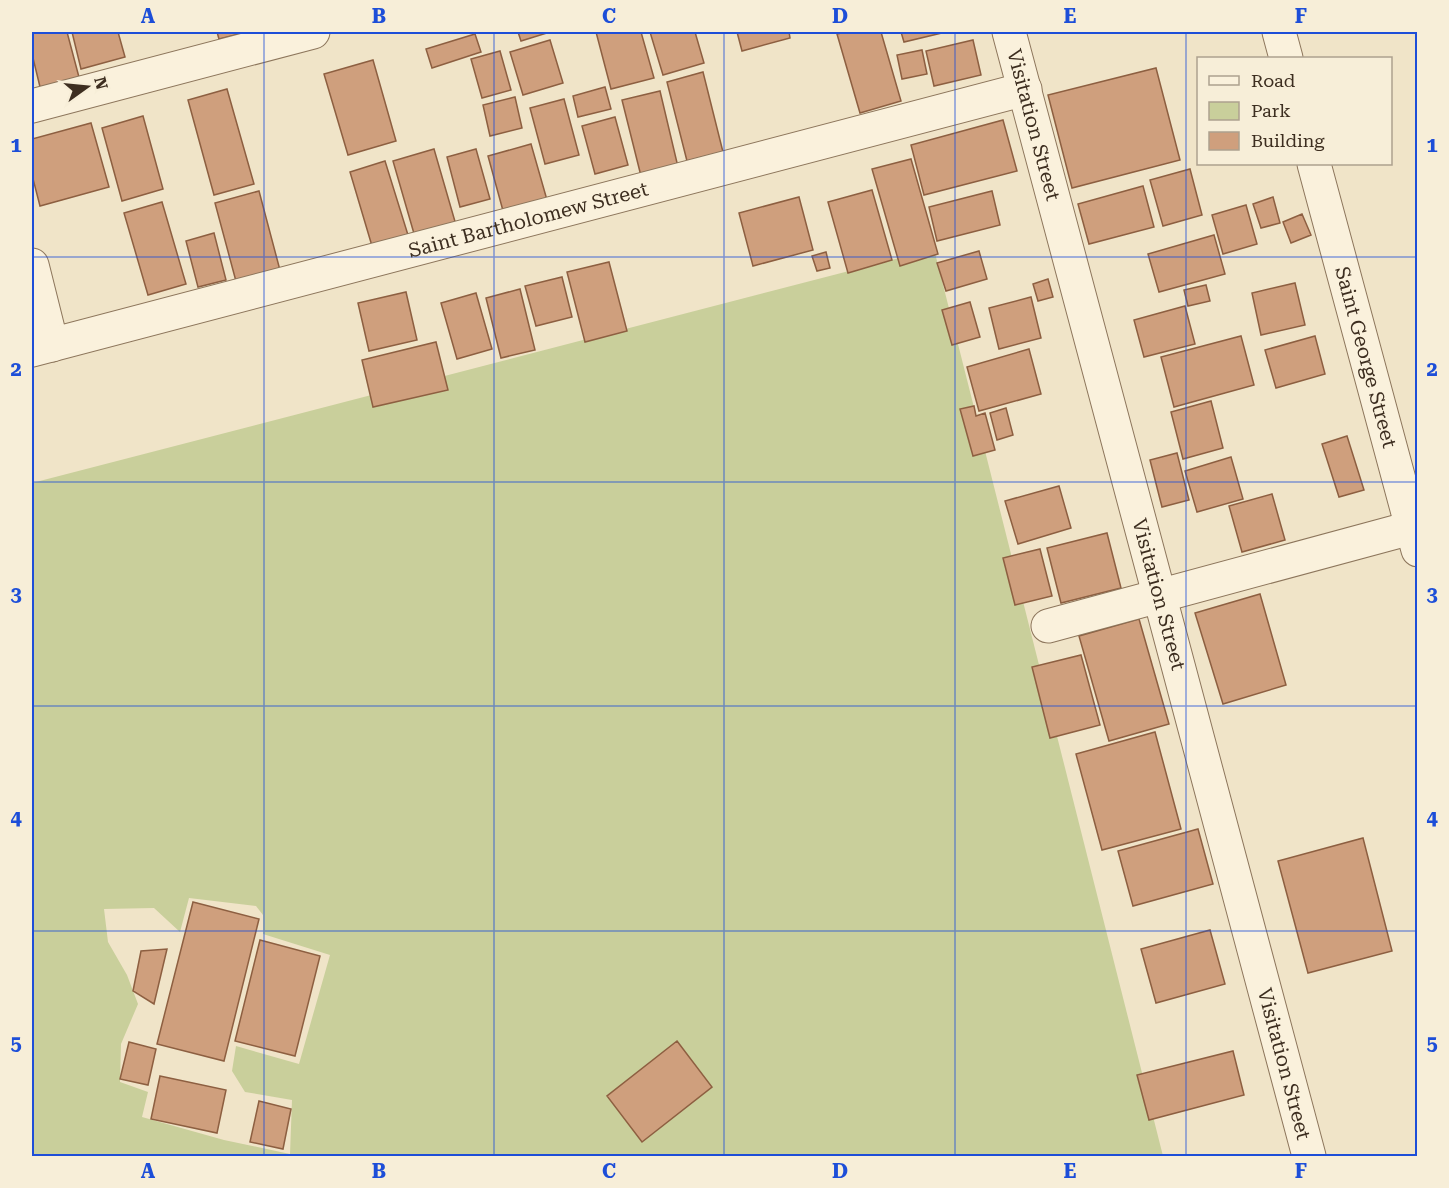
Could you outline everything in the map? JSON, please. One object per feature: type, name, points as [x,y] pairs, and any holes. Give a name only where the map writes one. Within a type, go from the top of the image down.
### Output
[{"type":"street","points":[[32,106],[313,32]]},
{"type":"street","name":"Visitation Street","points":[[1009,32],[1309,1156]]},
{"type":"street","points":[[1279,32],[1286,57]]},
{"type":"street","name":"Saint Bartholomew Street","points":[[42,347],[1025,89]]},
{"type":"street","name":"Saint George Street","points":[[1314,165],[1416,535]]},
{"type":"street","points":[[32,265],[42,347]]},
{"type":"street","points":[[1048,627],[1160,596],[1416,535]]},
{"type":"green space","points":[[934,249],[1163,1156],[32,1156],[32,483]],"holes":[[[189,898],[256,906],[263,915],[263,934],[330,955],[299,1064],[236,1046],[232,1071],[245,1092],[292,1100],[290,1154],[224,1140],[142,1117],[148,1092],[120,1082],[121,1044],[138,1004],[127,975],[108,942],[104,909],[154,908],[180,932]]]},
{"type":"building","points":[[32,32],[67,32],[80,81],[41,91],[32,54]]},
{"type":"building","points":[[72,32],[118,32],[125,57],[81,69]]},
{"type":"building","points":[[217,32],[247,32],[219,39]]},
{"type":"building","points":[[518,32],[547,32],[547,33],[521,41]]},
{"type":"building","points":[[596,32],[641,32],[654,78],[611,89]]},
{"type":"building","points":[[650,32],[695,32],[704,63],[663,75]]},
{"type":"building","points":[[737,32],[789,32],[790,38],[742,51]]},
{"type":"building","points":[[881,32],[901,101],[860,113],[837,34]]},
{"type":"building","points":[[901,32],[946,32],[904,42]]},
{"type":"building","points":[[475,34],[481,52],[432,68],[426,49]]},
{"type":"building","points":[[550,40],[563,83],[523,95],[510,52]]},
{"type":"building","points":[[973,40],[981,75],[934,86],[926,51]]},
{"type":"building","points":[[922,50],[927,74],[902,79],[897,55]]},
{"type":"building","points":[[500,51],[511,90],[482,98],[471,59]]},
{"type":"building","points":[[373,60],[396,141],[348,155],[324,74]]},
{"type":"building","points":[[1156,68],[1180,160],[1072,188],[1048,95]]},
{"type":"building","points":[[703,72],[723,152],[687,161],[667,82]]},
{"type":"building","points":[[605,87],[611,109],[578,117],[573,96]]},
{"type":"building","points":[[227,89],[254,184],[214,195],[188,100]]},
{"type":"building","points":[[660,91],[678,167],[641,176],[622,100]]},
{"type":"building","points":[[515,97],[522,128],[490,136],[483,105]]},
{"type":"building","points":[[564,99],[579,155],[545,164],[530,108]]},
{"type":"building","points":[[143,116],[163,189],[122,201],[102,128]]},
{"type":"building","points":[[615,117],[628,165],[595,174],[582,126]]},
{"type":"building","points":[[1003,120],[1017,171],[924,195],[911,145]]},
{"type":"building","points":[[91,123],[109,187],[40,206],[32,175],[32,139]]},
{"type":"building","points":[[531,144],[549,207],[505,218],[488,156]]},
{"type":"building","points":[[434,149],[456,225],[415,237],[393,161]]},
{"type":"building","points":[[476,149],[490,199],[460,207],[447,157]]},
{"type":"building","points":[[911,159],[938,254],[900,266],[872,169]]},
{"type":"building","points":[[385,161],[408,235],[372,246],[350,172]]},
{"type":"building","points":[[1190,169],[1202,215],[1163,226],[1150,180]]},
{"type":"building","points":[[1143,186],[1154,227],[1089,244],[1078,204]]},
{"type":"building","points":[[872,190],[892,260],[848,273],[828,202]]},
{"type":"building","points":[[259,191],[281,274],[237,285],[215,203]]},
{"type":"building","points":[[992,191],[1000,225],[937,241],[929,207]]},
{"type":"building","points":[[799,197],[813,250],[753,266],[739,213]]},
{"type":"building","points":[[1273,197],[1280,223],[1261,228],[1253,204]]},
{"type":"building","points":[[162,202],[186,284],[148,295],[124,213]]},
{"type":"building","points":[[1246,205],[1257,244],[1223,254],[1212,215]]},
{"type":"building","points":[[1302,214],[1311,235],[1291,243],[1283,222]]},
{"type":"building","points":[[214,233],[226,280],[198,287],[186,241]]},
{"type":"building","points":[[1214,235],[1225,274],[1159,292],[1148,254]]},
{"type":"building","points":[[979,251],[987,279],[946,291],[937,263]]},
{"type":"building","points":[[826,252],[830,268],[817,271],[812,256]]},
{"type":"building","points":[[609,262],[627,331],[585,342],[567,272]]},
{"type":"building","points":[[562,277],[572,317],[536,326],[525,286]]},
{"type":"building","points":[[1048,279],[1053,297],[1038,301],[1033,284]]},
{"type":"building","points":[[1295,283],[1305,325],[1261,335],[1252,293]]},
{"type":"building","points":[[1206,285],[1210,301],[1188,306],[1184,290]]},
{"type":"building","points":[[520,289],[535,350],[501,358],[486,298]]},
{"type":"building","points":[[406,292],[417,340],[369,351],[358,303]]},
{"type":"building","points":[[476,293],[492,349],[457,359],[441,303]]},
{"type":"building","points":[[1031,297],[1041,338],[999,349],[989,308]]},
{"type":"building","points":[[970,302],[980,337],[952,345],[942,310]]},
{"type":"building","points":[[1185,306],[1195,344],[1144,357],[1134,320]]},
{"type":"building","points":[[1241,336],[1254,385],[1174,407],[1161,357]]},
{"type":"building","points":[[1315,336],[1325,374],[1276,388],[1265,350]]},
{"type":"building","points":[[436,342],[448,390],[373,407],[362,360]]},
{"type":"building","points":[[1029,349],[1041,394],[979,411],[967,367]]},
{"type":"building","points":[[1211,401],[1223,448],[1183,459],[1171,412]]},
{"type":"building","points":[[974,406],[976,416],[985,413],[995,450],[973,456],[960,409]]},
{"type":"building","points":[[1006,408],[1013,435],[997,440],[990,413]]},
{"type":"building","points":[[1347,436],[1364,490],[1339,497],[1322,444]]},
{"type":"building","points":[[1177,453],[1189,500],[1162,507],[1150,460]]},
{"type":"building","points":[[1231,457],[1243,499],[1197,512],[1185,471]]},
{"type":"building","points":[[1059,486],[1071,528],[1018,544],[1005,501]]},
{"type":"building","points":[[1272,494],[1285,540],[1242,552],[1229,506]]},
{"type":"building","points":[[1107,533],[1121,588],[1061,603],[1047,548]]},
{"type":"building","points":[[1040,549],[1052,596],[1015,605],[1003,558]]},
{"type":"building","points":[[1260,594],[1286,685],[1223,704],[1195,613]]},
{"type":"building","points":[[1139,619],[1169,724],[1109,741],[1079,636]]},
{"type":"building","points":[[1081,655],[1100,725],[1050,738],[1032,667]]},
{"type":"building","points":[[1155,732],[1181,829],[1102,850],[1076,754]]},
{"type":"building","points":[[1198,829],[1213,884],[1133,906],[1118,851]]},
{"type":"building","points":[[1363,838],[1392,951],[1308,973],[1278,861]]},
{"type":"building","points":[[193,902],[259,919],[224,1061],[157,1044]]},
{"type":"building","points":[[1210,930],[1225,984],[1156,1003],[1141,949]]},
{"type":"building","points":[[260,940],[320,956],[295,1056],[235,1041]]},
{"type":"building","points":[[167,949],[154,1004],[133,991],[141,951]]},
{"type":"building","points":[[677,1041],[712,1087],[642,1142],[607,1096]]},
{"type":"building","points":[[129,1042],[156,1049],[148,1085],[120,1079]]},
{"type":"building","points":[[1233,1051],[1244,1095],[1149,1120],[1137,1075]]},
{"type":"building","points":[[160,1076],[226,1090],[217,1133],[151,1119]]},
{"type":"building","points":[[259,1101],[291,1109],[283,1149],[250,1142]]}]
